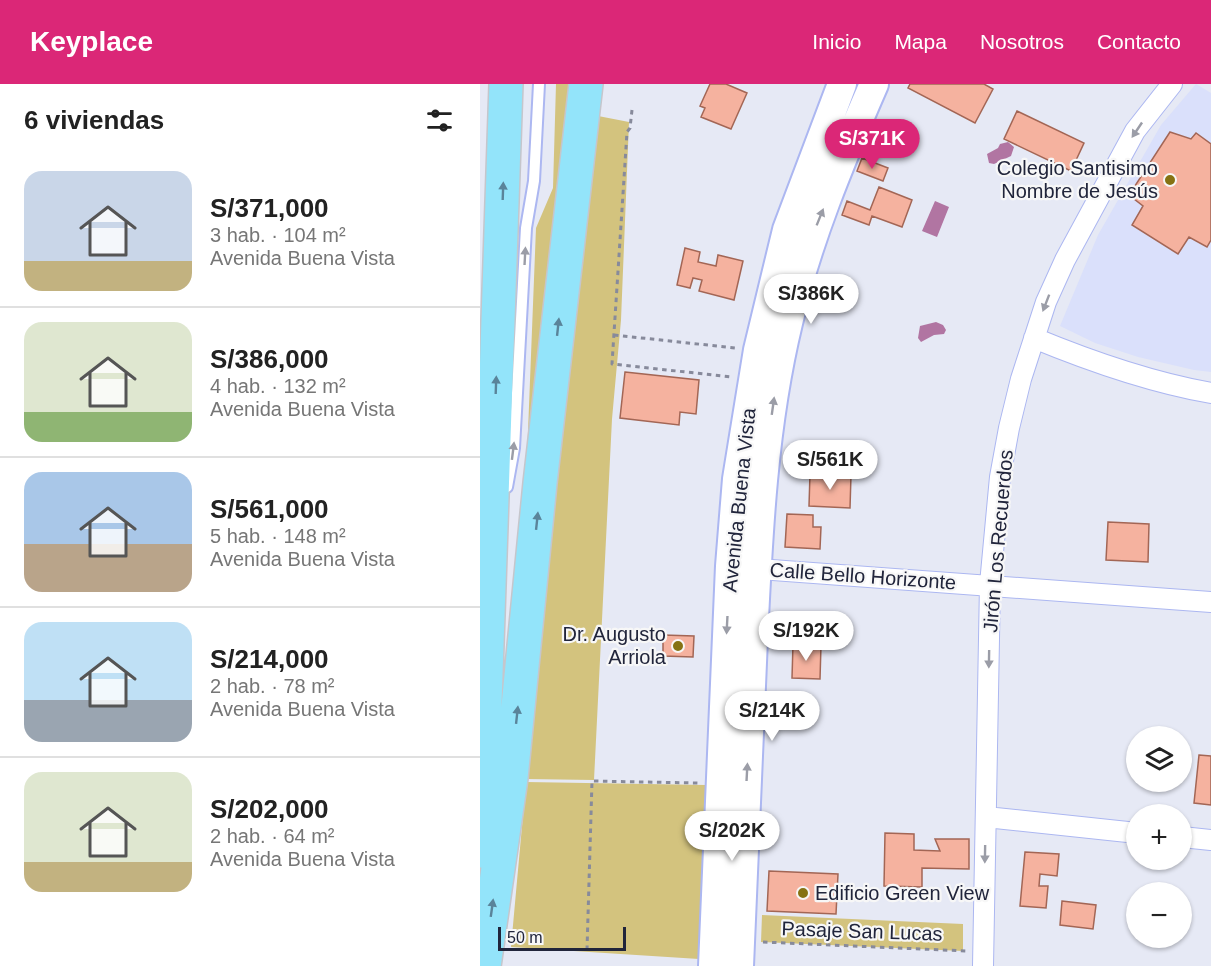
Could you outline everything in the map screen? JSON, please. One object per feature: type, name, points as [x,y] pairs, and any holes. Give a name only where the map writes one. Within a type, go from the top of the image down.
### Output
[{"type":"highway","points":[[480,851],[506,84]]},
{"type":"highway","points":[[484,966],[511,778],[540,483],[585,84]]},
{"type":"main road","name":"Avenida Buena Vista","points":[[713,966],[729,887],[743,567],[737,479],[752,379],[787,230],[842,84]]},
{"type":"main road","name":"Avenida Buena Vista","points":[[743,567],[763,481],[778,370],[788,322],[814,232],[873,84]]},
{"type":"main road","name":"Avenida Buena Vista","points":[[729,887],[740,954]]},
{"type":"street","name":"Jirón Los Recuerdos","points":[[983,958],[990,584],[1000,477],[1021,379],[1046,302],[1065,260],[1135,132],[1172,84]]},
{"type":"street","points":[[1034,338],[1085,359],[1144,379],[1211,393]]},
{"type":"street","name":"Calle Bello Horizonte","points":[[743,567],[1211,602]]},
{"type":"street","points":[[986,817],[1126,832]]},
{"type":"street","points":[[1192,838],[1211,840]]},
{"type":"lane","points":[[488,591],[514,448],[526,228],[534,181],[538,84]]},
{"type":"path","points":[[632,110],[630,128],[627,132],[612,364],[752,379]]},
{"type":"path","points":[[614,335],[758,350]]},
{"type":"path","points":[[587,950],[592,781],[704,783]]},
{"type":"path","name":"Pasaje San Lucas","points":[[740,954],[983,958]]},
{"type":"shaded area","points":[[556,84],[578,84],[527,457],[536,228],[553,188]]},
{"type":"shaded area","name":"Colegio Santisimo Nombre de Jesús","points":[[1196,84],[1211,93],[1211,372],[1138,357],[1095,343],[1060,326],[1098,235],[1161,125]]},
{"type":"shaded area","points":[[593,115],[629,122],[621,320],[612,419],[594,780],[526,779]]},
{"type":"shaded area","points":[[1008,142],[1014,147],[1011,156],[994,164],[989,163],[987,154],[998,148],[1000,144]]},
{"type":"shaded area","points":[[935,201],[949,207],[937,237],[922,231]]},
{"type":"shaded area","points":[[936,322],[943,325],[946,330],[944,334],[934,335],[921,342],[918,338],[920,326]]},
{"type":"shaded area","points":[[526,782],[706,785],[699,959],[511,947]]},
{"type":"shaded area","points":[[762,915],[963,924],[963,951],[761,942]]},
{"type":"building","points":[[710,84],[726,84],[747,93],[731,129],[701,117],[705,108],[700,106]]},
{"type":"building","points":[[910,84],[984,84],[993,89],[975,123],[908,88]]},
{"type":"building","points":[[1017,111],[1084,143],[1071,171],[1004,139]]},
{"type":"building","points":[[1170,132],[1191,139],[1196,133],[1211,144],[1211,240],[1207,247],[1189,237],[1178,254],[1132,225],[1143,206],[1129,195]]},
{"type":"building","points":[[862,158],[888,168],[883,181],[857,171]]},
{"type":"building","points":[[879,187],[912,200],[902,227],[872,216],[869,225],[842,215],[847,201],[870,210]]},
{"type":"building","points":[[685,248],[700,252],[698,262],[716,266],[718,255],[743,261],[734,300],[699,291],[702,280],[693,278],[690,288],[677,285]]},
{"type":"building","points":[[625,372],[699,380],[696,414],[680,412],[679,425],[620,418]]},
{"type":"building","points":[[810,474],[851,475],[850,508],[809,506]]},
{"type":"building","points":[[787,514],[813,515],[813,527],[821,527],[820,549],[785,547]]},
{"type":"building","points":[[1108,522],[1149,524],[1148,562],[1106,560]]},
{"type":"building","name":"Dr. Augusto Arriola","points":[[663,635],[694,636],[693,657],[663,656]]},
{"type":"building","points":[[793,644],[821,645],[820,679],[792,678]]},
{"type":"building","points":[[1199,755],[1211,756],[1211,805],[1194,803]]},
{"type":"building","points":[[885,833],[914,834],[914,850],[940,851],[935,839],[969,839],[969,869],[922,868],[922,887],[884,886]]},
{"type":"building","points":[[1025,852],[1059,854],[1057,876],[1040,874],[1039,886],[1048,886],[1046,908],[1020,906]]},
{"type":"building","name":"Edificio Green View","points":[[769,871],[838,874],[836,914],[767,911]]},
{"type":"building","points":[[1062,901],[1096,905],[1093,929],[1060,925]]},
{"type":"place","name":"Colegio Santisimo Nombre de Jesús","points":[[1170,180]]},
{"type":"place","name":"Dr. Augusto Arriola","points":[[678,646]]},
{"type":"place","name":"Edificio Green View","points":[[803,893]]}]
